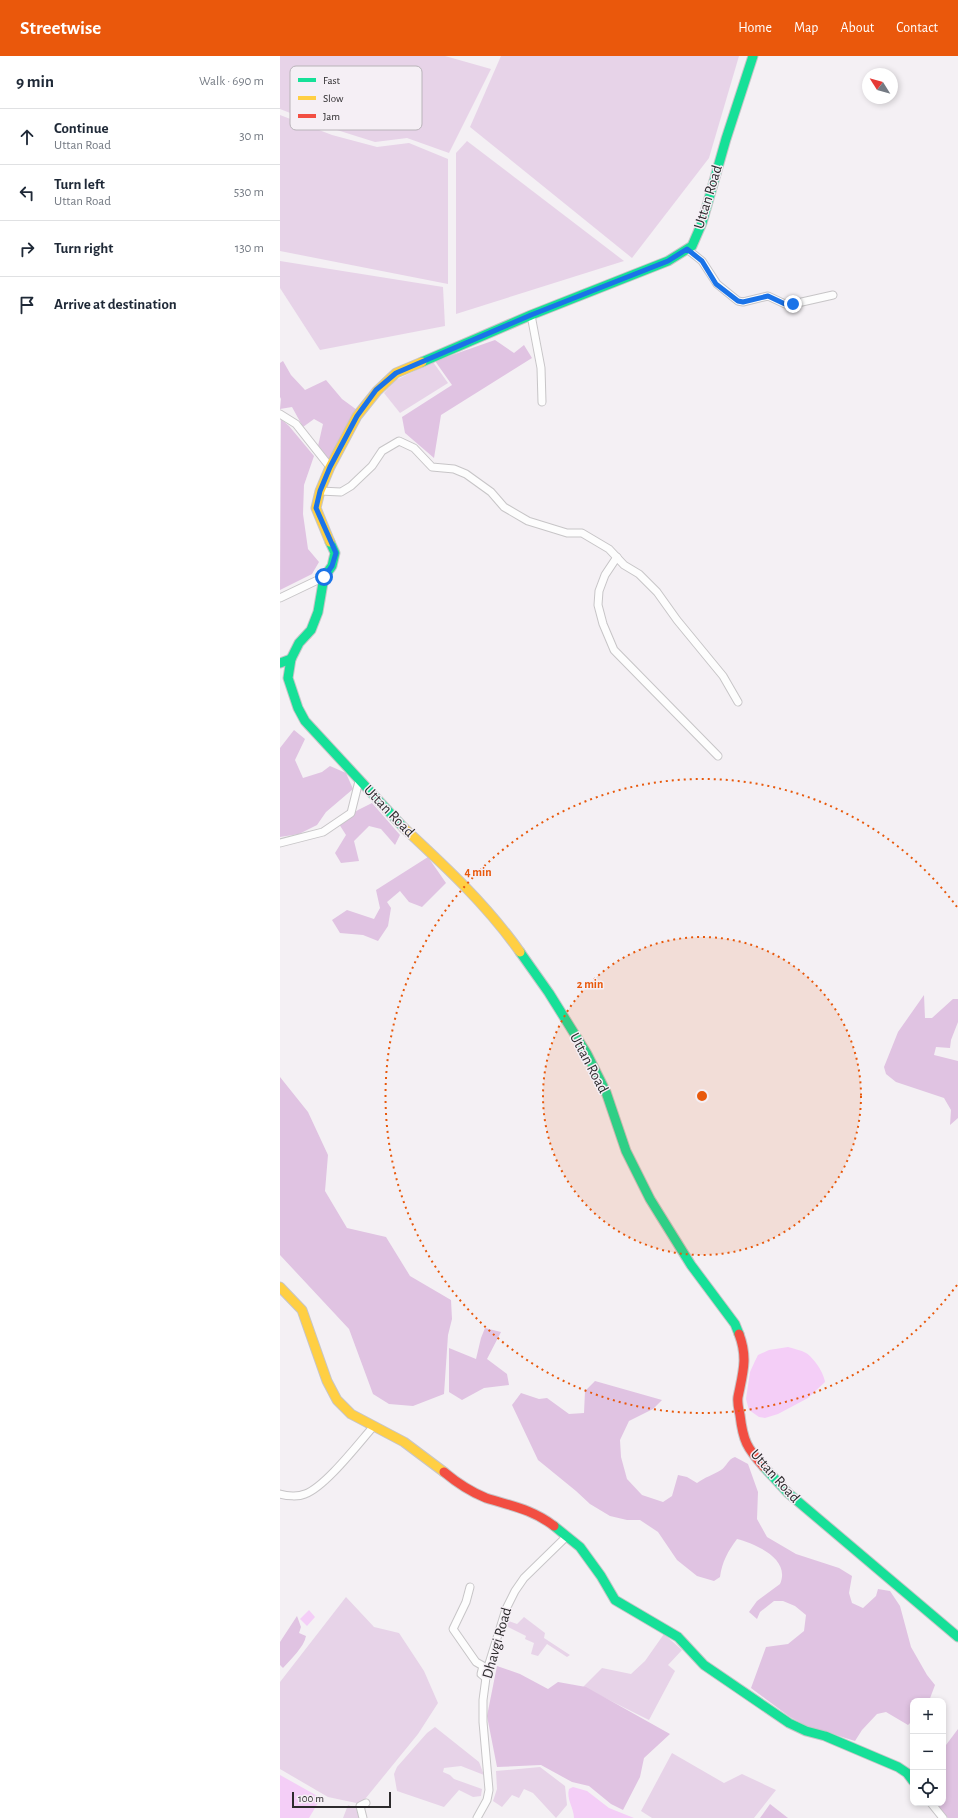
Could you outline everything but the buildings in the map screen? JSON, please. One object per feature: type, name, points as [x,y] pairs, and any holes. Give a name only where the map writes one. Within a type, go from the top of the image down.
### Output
[{"type":"main road","name":"Uttan Road","points":[[753,56],[726,139],[702,223],[692,246],[668,261],[531,315],[396,373],[376,390],[357,416],[330,467],[320,491],[316,508],[336,553],[332,566],[324,577],[318,612],[311,630],[299,642],[291,659],[288,678],[298,708],[309,726],[397,822],[455,875],[500,926],[549,993],[587,1054],[606,1092],[626,1151],[650,1199],[688,1260],[735,1324],[744,1347],[745,1368],[738,1399],[742,1435],[751,1452],[788,1493],[958,1637]]},
{"type":"main road","points":[[280,663],[291,659]]},
{"type":"main road","points":[[280,1287],[302,1310],[327,1381],[338,1400],[352,1414],[373,1426],[383,1429],[404,1442],[458,1483],[484,1497],[531,1511],[567,1536],[580,1547],[601,1576],[615,1600],[678,1637],[704,1664],[789,1722],[806,1731],[825,1736],[898,1767],[910,1776]]},
{"type":"street","points":[[687,249],[702,261],[716,284],[738,301],[743,302],[768,296],[785,304],[793,304],[833,295]]},
{"type":"street","points":[[531,315],[541,368],[542,402]]},
{"type":"street","points":[[280,414],[296,424],[330,467]]},
{"type":"street","points":[[320,491],[341,492],[351,486],[372,466],[382,451],[399,441],[414,448],[432,467],[454,469],[466,474],[491,492],[504,507],[528,522],[567,533],[582,533],[609,549],[624,564],[639,574],[657,592],[677,620],[723,676],[738,702]]},
{"type":"street","points":[[617,557],[605,575],[599,591],[598,605],[603,624],[614,650],[718,756]]},
{"type":"street","points":[[280,598],[324,577]]},
{"type":"street","points":[[280,843],[323,832],[351,813],[359,780]]},
{"type":"street","points":[[280,1494],[286,1496],[304,1495],[319,1486],[373,1426]]},
{"type":"street","name":"Dhavgi Road","points":[[477,1818],[487,1800],[488,1790],[483,1722],[487,1670],[506,1609],[515,1591],[524,1578],[567,1536]]},
{"type":"street","points":[[470,1587],[466,1602],[453,1629],[476,1662],[483,1666],[481,1674],[486,1678]]},
{"type":"street","points":[[363,1818],[360,1806],[366,1803]]},
{"type":"street","points":[[933,1806],[943,1818]]},
{"type":"shaded area","points":[[280,56],[445,56],[491,69],[449,153],[407,138],[375,142],[337,130],[422,130],[422,66],[290,66],[290,113],[280,109]]},
{"type":"shaded area","points":[[501,56],[739,56],[709,158],[632,258],[470,127]]},
{"type":"shaded area","points":[[280,115],[290,119],[290,130],[319,130],[377,147],[409,143],[448,159],[448,284],[280,251]]},
{"type":"shaded area","points":[[467,141],[624,261],[456,314],[456,153]]},
{"type":"shaded area","points":[[280,261],[443,287],[445,326],[320,350],[280,288]]},
{"type":"shaded area","points":[[495,340],[514,353],[524,345],[532,358],[441,415],[434,458],[405,433],[402,417],[452,385],[435,361]]},
{"type":"shaded area","points":[[283,361],[291,375],[305,390],[326,380],[342,399],[357,410],[330,463],[318,446],[323,424],[314,419],[303,427],[292,407],[280,409],[280,363]]},
{"type":"shaded area","points":[[433,362],[448,383],[400,413],[384,393],[396,380]]},
{"type":"shaded area","points":[[281,419],[289,426],[314,456],[304,485],[303,514],[308,549],[319,562],[312,574],[280,590]]},
{"type":"shaded area","points":[[294,730],[305,739],[295,760],[303,778],[322,772],[330,766],[346,773],[353,789],[326,812],[317,825],[299,834],[280,837],[280,748]]},
{"type":"shaded area","points":[[372,803],[400,835],[395,845],[381,829],[369,826],[354,841],[359,861],[341,863],[335,853],[346,835],[339,824],[358,810]]},
{"type":"shaded area","points":[[428,857],[446,883],[422,907],[409,902],[400,891],[387,902],[391,908],[388,926],[378,941],[363,935],[340,933],[332,920],[347,910],[374,919],[380,908],[376,890]]},
{"type":"shaded area","points":[[924,995],[925,1018],[932,1018],[953,999],[958,999],[958,1022],[951,1040],[950,1048],[936,1047],[934,1055],[958,1061],[958,1118],[950,1125],[951,1110],[944,1098],[896,1082],[886,1074],[884,1067],[898,1032]]},
{"type":"shaded area","points":[[280,1077],[308,1112],[328,1155],[325,1191],[347,1228],[386,1237],[410,1276],[451,1300],[452,1319],[448,1335],[444,1394],[413,1406],[389,1404],[373,1394],[349,1329],[280,1255]]},
{"type":"shaded area","points":[[485,1328],[501,1332],[487,1359],[507,1374],[509,1385],[484,1388],[462,1400],[449,1392],[449,1348],[476,1359]]},
{"type":"shaded area","points":[[788,1347],[802,1351],[809,1355],[821,1370],[825,1382],[808,1398],[778,1414],[765,1418],[759,1417],[749,1410],[746,1399],[750,1372],[758,1355],[769,1350]]},
{"type":"shaded area","points":[[595,1381],[662,1400],[653,1409],[629,1421],[620,1440],[621,1457],[627,1479],[642,1495],[663,1502],[672,1496],[678,1475],[687,1477],[697,1483],[721,1470],[731,1459],[735,1457],[748,1464],[758,1492],[757,1519],[767,1537],[796,1554],[839,1568],[852,1576],[849,1593],[852,1603],[863,1608],[876,1596],[878,1589],[890,1591],[900,1606],[911,1647],[927,1675],[935,1685],[930,1698],[910,1698],[910,1723],[908,1725],[886,1712],[877,1714],[862,1730],[855,1741],[807,1726],[790,1717],[751,1688],[766,1647],[788,1644],[804,1631],[806,1615],[795,1606],[783,1601],[774,1601],[760,1612],[757,1619],[749,1612],[757,1601],[780,1584],[782,1575],[781,1567],[770,1554],[745,1541],[737,1539],[726,1557],[722,1566],[720,1577],[714,1581],[697,1576],[677,1560],[658,1532],[640,1520],[627,1520],[610,1516],[590,1504],[538,1460],[512,1405],[521,1393],[539,1399],[547,1398],[569,1414],[584,1413],[585,1391]]},
{"type":"shaded area","points":[[346,1597],[374,1627],[399,1633],[424,1671],[438,1703],[418,1734],[361,1804],[328,1797],[280,1769],[280,1682]]},
{"type":"shaded area","points":[[309,1610],[315,1617],[307,1626],[300,1619]]},
{"type":"shaded area","points":[[297,1616],[301,1627],[299,1633],[306,1636],[305,1640],[300,1649],[283,1668],[280,1665],[280,1642]]},
{"type":"shaded area","points":[[524,1617],[545,1633],[544,1638],[570,1655],[567,1657],[547,1644],[538,1656],[531,1654],[534,1643],[525,1639],[526,1636],[504,1625],[506,1620],[517,1624]]},
{"type":"shaded area","points":[[664,1634],[682,1650],[668,1665],[675,1671],[649,1720],[583,1687],[602,1668],[631,1674],[645,1661]]},
{"type":"shaded area","points":[[497,1666],[520,1674],[548,1689],[558,1682],[586,1687],[670,1734],[644,1758],[640,1777],[623,1810],[611,1804],[589,1786],[572,1782],[541,1765],[497,1767],[487,1716]]},
{"type":"shaded area","points":[[435,1727],[479,1762],[484,1775],[461,1766],[444,1768],[443,1772],[450,1775],[454,1779],[482,1789],[481,1796],[473,1797],[459,1790],[444,1807],[397,1791],[394,1774],[397,1767],[427,1733]]},
{"type":"shaded area","points":[[958,1729],[958,1818],[948,1818],[938,1806],[946,1806],[946,1745]]},
{"type":"shaded area","points":[[672,1753],[724,1783],[742,1774],[776,1790],[754,1818],[652,1818],[641,1811]]},
{"type":"shaded area","points":[[540,1767],[565,1786],[567,1805],[556,1818],[533,1793],[524,1789],[519,1798],[512,1795],[502,1807],[493,1801],[497,1789],[496,1771]]},
{"type":"shaded area","points":[[280,1775],[321,1798],[309,1818],[280,1818]]},
{"type":"shaded area","points":[[573,1787],[587,1791],[609,1808],[634,1818],[574,1818],[568,1793],[569,1789]]},
{"type":"shaded area","points":[[770,1804],[788,1818],[760,1818]]},
{"type":"shaded area","points":[[348,1805],[358,1809],[365,1818],[343,1818]]},
{"type":"traffic: fast","points":[[422,362],[531,315],[668,261],[692,246],[702,223],[726,139],[753,56]]},
{"type":"traffic: fast","points":[[330,542],[335,553],[332,566],[324,577],[318,612],[311,630],[299,643],[291,659],[288,678],[298,708],[305,721],[404,828]]},
{"type":"traffic: fast","points":[[280,663],[291,659]]},
{"type":"traffic: fast","points":[[520,952],[549,993],[587,1054],[606,1092],[626,1151],[650,1199],[691,1265],[735,1324],[739,1334]]},
{"type":"traffic: fast","points":[[764,1467],[788,1493],[958,1637]]},
{"type":"traffic: fast","points":[[554,1526],[580,1547],[601,1576],[615,1600],[678,1637],[704,1665],[789,1723],[806,1731],[825,1736],[898,1767],[910,1777]]},
{"type":"traffic: slow","points":[[330,542],[316,508],[320,491],[330,467],[357,416],[377,391],[396,373],[422,362]]},
{"type":"traffic: slow","points":[[404,828],[480,902],[520,952]]},
{"type":"traffic: slow","points":[[280,1287],[302,1310],[327,1381],[337,1400],[351,1414],[404,1442],[444,1472]]},
{"type":"traffic: jam","points":[[739,1334],[744,1358],[738,1399],[741,1424],[747,1444],[764,1467]]},
{"type":"traffic: jam","points":[[444,1472],[480,1496],[529,1512],[546,1520],[554,1526]]},
{"type":"route","points":[[324,577],[332,566],[336,553],[320,520],[316,508],[320,491],[330,467],[357,416],[376,390],[396,373],[531,315],[668,261],[687,249],[702,261],[716,284],[734,299],[743,302],[768,296],[785,304],[793,304]]}]
